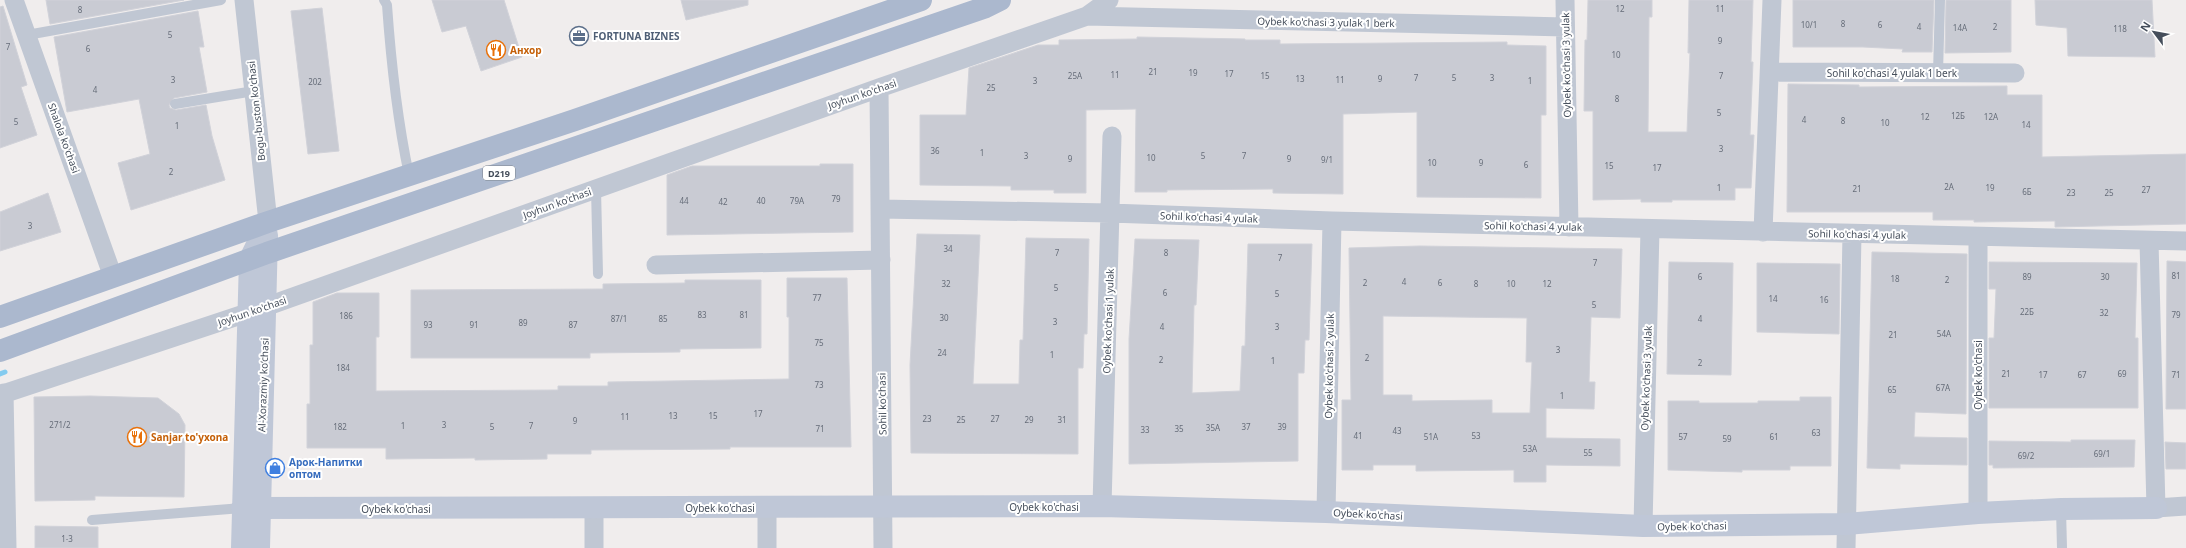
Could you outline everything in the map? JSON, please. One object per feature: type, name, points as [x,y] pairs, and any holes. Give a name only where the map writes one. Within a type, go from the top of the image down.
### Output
[{"type":"main road","points":[[0,317],[268,222],[921,0]]},
{"type":"main road","name":"D219","points":[[0,351],[258,256],[978,10],[1000,0]]},
{"type":"street","name":"Shalola ko'chasi","points":[[14,0],[113,277]]},
{"type":"street","name":"Bogu-buston ko'chasi","points":[[244,0],[268,222]]},
{"type":"street","name":"Joyhun ko'chasi","points":[[2,394],[257,310],[879,88],[1087,16],[1109,0]]},
{"type":"street","name":"Oybek ko'chasi 3 yulak","points":[[1565,0],[1569,227]]},
{"type":"street","points":[[1763,232],[1772,0]]},
{"type":"street","name":"Oybek ko'chasi 3 yulak 1 berk","points":[[1087,16],[1565,28]]},
{"type":"street","name":"Sohil ko'chasi 4 yulak 1 berk","points":[[1770,72],[2015,73]]},
{"type":"street","name":"Sohil ko'chasi","points":[[879,88],[883,548]]},
{"type":"street","name":"Oybek ko'chasi 1 yulak","points":[[1102,506],[1112,136]]},
{"type":"street","name":"Sohil ko'chasi 4 yulak","points":[[880,209],[1110,213],[1332,221],[2186,241]]},
{"type":"street","name":"Oybek ko'chasi 2 yulak","points":[[1326,512],[1332,221]]},
{"type":"street","points":[[258,256],[268,222]]},
{"type":"street","name":"Oybek ko'chasi 3 yulak","points":[[1643,526],[1650,229]]},
{"type":"street","points":[[1846,548],[1852,234]]},
{"type":"street","name":"Oybek ko'chasi","points":[[1978,237],[1978,513]]},
{"type":"street","points":[[2149,241],[2156,508]]},
{"type":"street","name":"Al-Xorazmiy ko’chasi","points":[[242,548],[251,509],[258,256]]},
{"type":"street","points":[[656,265],[881,260]]},
{"type":"street","points":[[2,394],[7,548]]},
{"type":"street","name":"Oybek ko'chasi","points":[[251,509],[883,508],[1102,506],[1326,512],[1643,526],[1846,524],[1978,513],[2061,509],[2156,508],[2186,506]]},
{"type":"street","points":[[594,508],[594,548]]},
{"type":"street","points":[[767,508],[767,548]]},
{"type":"street","name":"Al-Xorazmiy ko’chasi","points":[[251,509],[259,548]]},
{"type":"lane","points":[[27,35],[221,0]]},
{"type":"lane","points":[[384,0],[387,5],[400,129],[409,175]]},
{"type":"lane","points":[[1938,73],[1940,0]]},
{"type":"lane","points":[[175,104],[254,91]]},
{"type":"lane","points":[[596,189],[598,274]]},
{"type":"lane","points":[[92,520],[251,509]]},
{"type":"lane","points":[[2061,509],[2062,548]]},
{"type":"building","points":[[46,0],[184,0],[50,24]]},
{"type":"building","points":[[432,0],[504,0],[522,57],[481,71],[466,26],[442,32]]},
{"type":"building","points":[[681,0],[748,0],[748,5],[686,20]]},
{"type":"building","points":[[1588,0],[1652,0],[1652,17],[1649,17],[1648,132],[1687,132],[1690,53],[1688,53],[1689,0],[1753,0],[1751,62],[1753,62],[1750,135],[1754,135],[1751,188],[1735,188],[1735,200],[1672,200],[1672,202],[1641,202],[1641,199],[1593,200],[1593,111],[1584,111],[1585,40],[1587,40]]},
{"type":"building","points":[[1793,0],[1934,0],[1932,52],[1902,52],[1903,49],[1863,47],[1793,47]]},
{"type":"building","points":[[1946,0],[2011,0],[2011,52],[1945,53]]},
{"type":"building","points":[[2035,0],[2152,0],[2155,57],[2068,56],[2067,28],[2036,25]]},
{"type":"building","points":[[3,6],[27,85],[21,87],[37,135],[0,148],[0,7]]},
{"type":"building","points":[[322,8],[339,151],[308,154],[291,11]]},
{"type":"building","points":[[198,11],[204,47],[199,47],[207,92],[174,98],[169,105],[170,108],[176,110],[206,105],[212,136],[225,180],[131,210],[118,163],[150,154],[139,99],[67,112],[54,37]]},
{"type":"building","points":[[1137,37],[1280,40],[1280,44],[1507,42],[1507,45],[1546,46],[1546,115],[1541,115],[1541,198],[1417,197],[1417,112],[1343,114],[1343,194],[1273,193],[1273,189],[1167,190],[1167,192],[1135,192],[1136,109],[1086,110],[1086,193],[1054,193],[1054,190],[1011,190],[1011,186],[920,185],[920,115],[966,115],[969,68],[1038,45],[1059,45],[1059,40],[1137,39]]},
{"type":"building","points":[[1788,84],[1859,85],[1859,87],[2007,86],[2007,95],[2042,95],[2042,157],[2186,154],[2186,224],[2055,227],[2055,221],[1974,222],[1974,220],[1933,220],[1933,212],[1787,212]]},
{"type":"building","points":[[820,164],[853,164],[853,232],[667,235],[667,175],[692,166],[820,166]]},
{"type":"building","points":[[48,193],[61,232],[0,251],[0,212]]},
{"type":"building","points":[[917,234],[980,235],[973,384],[1019,384],[1020,340],[1023,340],[1026,238],[1089,239],[1087,334],[1084,334],[1083,368],[1078,368],[1078,454],[911,453],[910,365]]},
{"type":"building","points":[[1135,239],[1199,240],[1196,305],[1194,305],[1192,393],[1240,391],[1242,346],[1245,346],[1248,244],[1312,244],[1309,340],[1305,340],[1304,373],[1298,373],[1298,461],[1129,464],[1129,339]]},
{"type":"building","points":[[1420,246],[1622,249],[1620,318],[1591,317],[1589,382],[1595,382],[1594,409],[1546,408],[1546,438],[1620,439],[1620,466],[1546,465],[1546,482],[1514,482],[1514,470],[1416,471],[1416,465],[1373,465],[1373,470],[1342,470],[1342,400],[1351,400],[1349,248]],"holes":[[[1383,316],[1527,318],[1526,362],[1532,362],[1530,413],[1492,413],[1492,400],[1412,401],[1412,395],[1383,395]]]},
{"type":"building","points":[[1872,252],[1967,254],[1966,414],[1915,412],[1914,437],[1967,438],[1967,465],[1900,464],[1900,469],[1867,468]]},
{"type":"building","points":[[2167,261],[2186,262],[2186,409],[2166,409]]},
{"type":"building","points":[[1669,262],[1733,263],[1731,375],[1667,374]]},
{"type":"building","points":[[1989,262],[2137,263],[2135,338],[2138,338],[2138,408],[1989,408],[1989,338],[1994,338],[1996,289],[1989,289]]},
{"type":"building","points":[[1757,263],[1840,264],[1839,334],[1757,332]]},
{"type":"building","points":[[787,278],[847,278],[851,447],[730,447],[730,449],[591,450],[591,454],[547,454],[547,459],[475,460],[475,458],[386,459],[386,448],[307,448],[307,404],[310,404],[310,345],[313,345],[313,302],[337,293],[379,293],[379,337],[376,337],[376,391],[558,390],[558,386],[608,386],[608,382],[789,379],[789,317],[787,317]]},
{"type":"building","points":[[685,280],[761,280],[761,348],[680,349],[680,352],[590,353],[590,358],[411,358],[411,290],[603,289],[603,284],[685,283]]},
{"type":"building","points":[[90,396],[158,398],[179,414],[185,425],[184,497],[95,496],[95,500],[35,501],[34,397]]},
{"type":"building","points":[[1800,397],[1831,397],[1831,466],[1790,466],[1790,470],[1742,470],[1742,472],[1668,470],[1668,401],[1699,401],[1699,403],[1758,403],[1758,401],[1800,401]]},
{"type":"building","points":[[2071,440],[2135,440],[2134,467],[1993,468],[1993,465],[1989,465],[1989,441],[2071,442]]},
{"type":"building","points":[[2165,442],[2186,443],[2186,469],[2166,469]]},
{"type":"building","points":[[35,526],[98,527],[98,548],[35,548]]},
{"type":"waterway","points":[[0,374],[5,372]]},
{"type":"place","name":"FORTUNA BIZNES","points":[[579,36]]},
{"type":"place","name":"Анхор","points":[[496,50]]},
{"type":"place","name":"Sanjar to'yxona","points":[[137,437]]},
{"type":"place","name":"Арок-Напитки оптом","points":[[275,468]]}]
